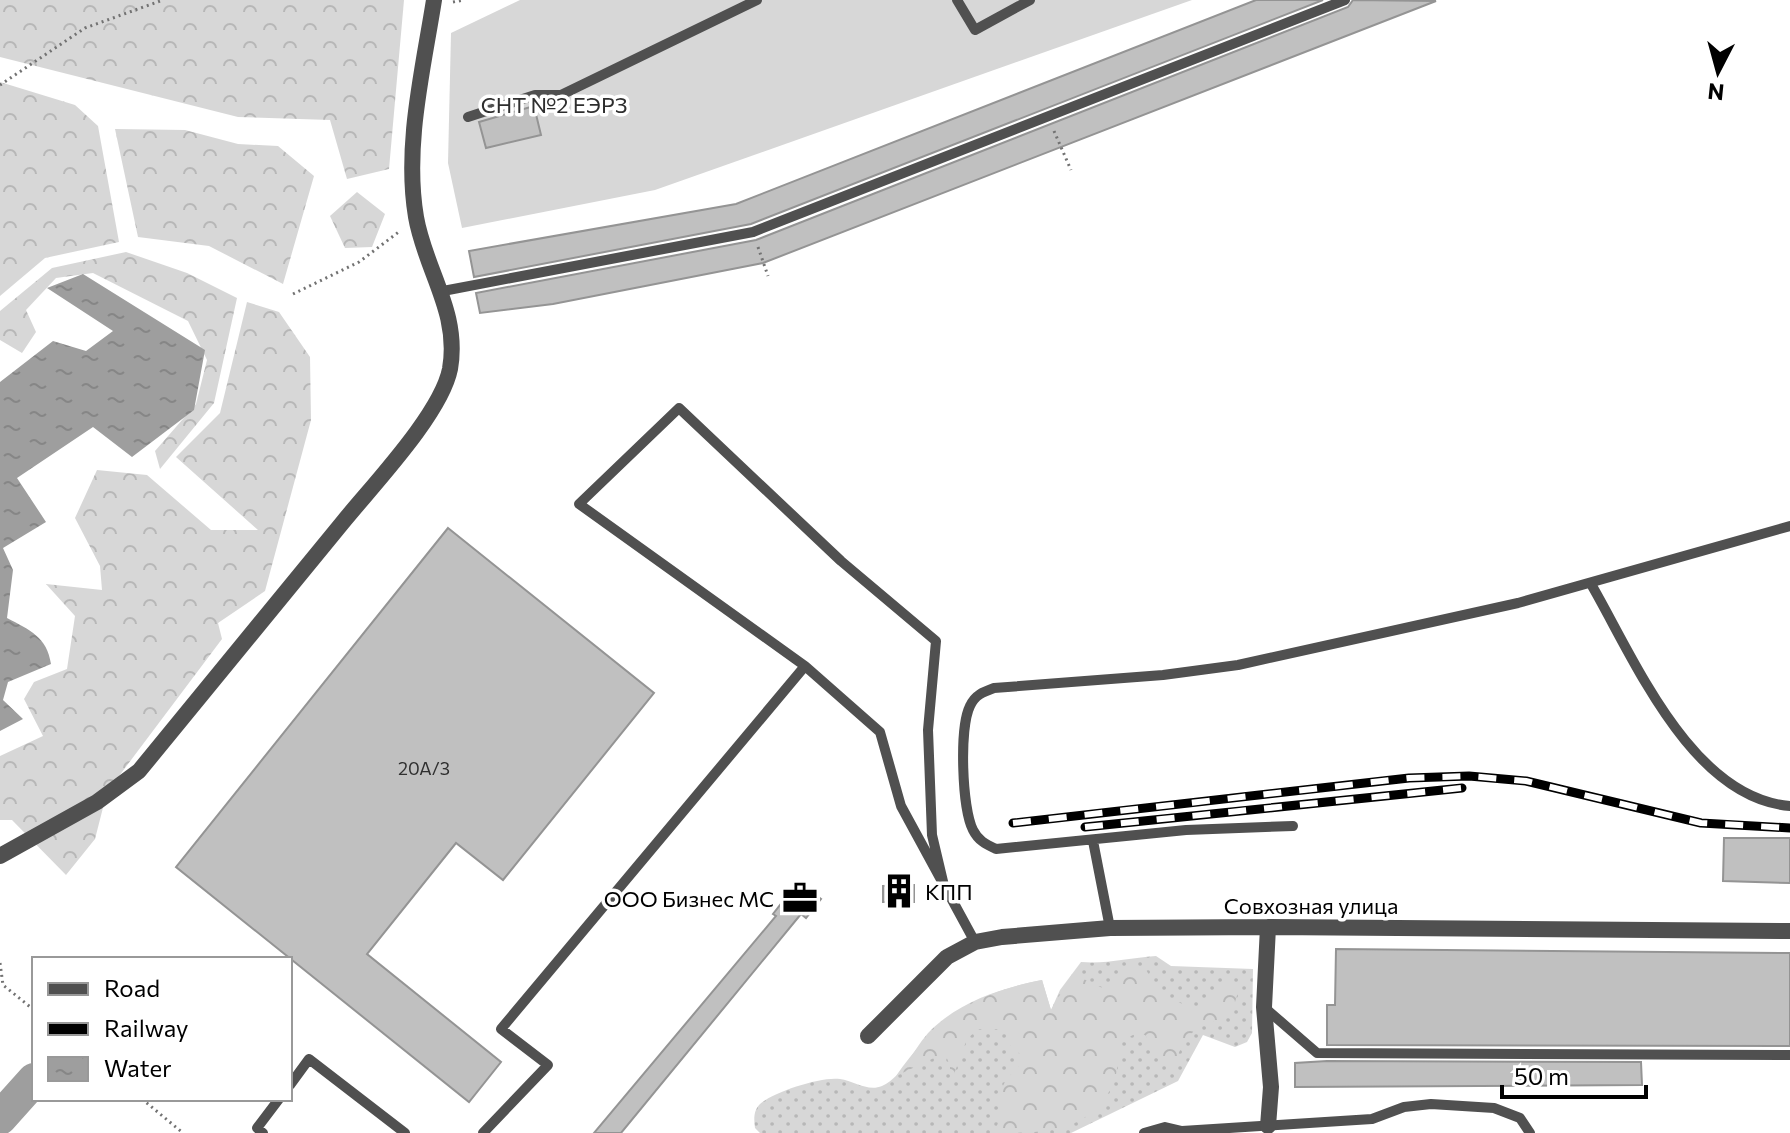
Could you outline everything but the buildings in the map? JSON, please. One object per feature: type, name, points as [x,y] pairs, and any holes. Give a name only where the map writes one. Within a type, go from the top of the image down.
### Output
[{"type":"street","points":[[0,856],[97,802],[139,771],[391,464],[438,400],[449,371],[453,335],[443,291],[416,219],[411,154],[434,0]]},
{"type":"street","points":[[1268,927],[1264,1007],[1271,1087],[1268,1126]]},
{"type":"street","name":"Совхозная улица","points":[[868,1036],[947,957],[975,942],[1110,928],[1790,931]]},
{"type":"lane","points":[[468,117],[535,95],[561,95],[757,0]]},
{"type":"lane","points":[[957,0],[975,30],[1030,0]]},
{"type":"lane","points":[[443,291],[753,232],[1222,45],[1345,0]]},
{"type":"lane","points":[[945,890],[932,835],[928,745],[936,641],[841,561],[679,408],[579,504],[805,666],[880,732],[901,806],[945,890],[975,942]]},
{"type":"lane","points":[[1293,826],[1186,830],[996,849],[983,843],[973,832],[966,805],[964,738],[970,704],[979,693],[994,688],[1163,675],[1238,665],[1591,584],[1790,526]]},
{"type":"lane","points":[[1591,584],[1674,727],[1696,754],[1726,780],[1753,796],[1790,806]]},
{"type":"lane","points":[[483,1133],[548,1065],[501,1029],[805,666]]},
{"type":"lane","points":[[1093,841],[1110,928]]},
{"type":"lane","points":[[1264,1007],[1317,1053],[1790,1055]]},
{"type":"lane","points":[[292,1082],[309,1059],[405,1133]]},
{"type":"lane","points":[[263,1133],[257,1128],[277,1101]]},
{"type":"lane","points":[[1144,1133],[1165,1127],[1183,1132],[1372,1119],[1404,1107],[1431,1104],[1494,1108],[1520,1118],[1530,1133]]},
{"type":"path","points":[[0,85],[85,28],[163,0]]},
{"type":"path","points":[[1047,117],[1071,170]]},
{"type":"path","points":[[293,294],[359,262],[416,219]]},
{"type":"path","points":[[753,232],[768,276]]},
{"type":"path","points":[[0,963],[3,985],[32,1008]]},
{"type":"path","points":[[144,1101],[183,1133]]},
{"type":"green space","points":[[0,0],[404,0],[389,169],[347,179],[330,120],[238,117],[0,57]]},
{"type":"green space","name":"СНТ №2 ЕЭРЗ","points":[[520,0],[1192,0],[655,190],[462,228],[448,163],[451,33]]},
{"type":"green space","points":[[0,82],[75,105],[98,126],[119,242],[45,258],[0,296]]},
{"type":"green space","points":[[115,129],[185,130],[238,144],[278,146],[314,176],[283,284],[209,246],[138,237]]},
{"type":"green space","points":[[357,192],[385,214],[372,247],[345,248],[330,216]]},
{"type":"green space","points":[[126,252],[187,273],[237,298],[214,403],[160,469],[155,451],[196,404],[207,360],[188,321],[93,273],[56,278],[26,310],[36,332],[22,353],[0,340],[0,311],[52,268]]},
{"type":"green space","points":[[247,302],[279,312],[310,357],[311,420],[265,591],[218,623],[222,639],[107,792],[95,839],[66,875],[12,820],[0,820],[0,756],[43,736],[24,699],[34,682],[67,669],[75,616],[46,584],[102,590],[100,566],[75,518],[97,470],[147,475],[211,530],[258,530],[176,457],[220,413]]},
{"type":"green space","points":[[1156,956],[1171,966],[1253,969],[1252,1033],[1247,1042],[1235,1047],[1203,1035],[1178,1081],[1071,1133],[760,1133],[755,1128],[755,1113],[760,1104],[798,1086],[832,1079],[872,1088],[882,1086],[897,1075],[931,1030],[955,1011],[983,997],[1042,980],[1051,1010],[1060,990],[1081,962]]},
{"type":"green space","points":[[1133,966],[1145,968],[1167,996],[1201,1009],[1228,983],[1239,989],[1231,1015],[1197,1028],[1184,1041],[1171,1071],[1145,1035],[1135,1034],[1123,1040],[1114,1082],[1105,1099],[1080,1121],[1048,1130],[993,1133],[998,1122],[1004,1084],[1024,1058],[1008,1043],[1007,1034],[998,1029],[978,1029],[967,1039],[950,1085],[950,1066],[946,1056],[936,1057],[896,1076],[942,1024],[976,1001],[996,992],[1042,980],[1051,1010],[1072,974],[1109,989],[1123,970]]},
{"type":"water","points":[[83,274],[205,350],[194,410],[132,457],[93,427],[17,478],[46,522],[3,548],[13,570],[7,618],[41,641],[51,664],[8,682],[3,700],[23,719],[0,731],[0,382],[53,341],[86,351],[113,331],[47,288]]},
{"type":"waterway","points":[[0,1118],[32,1082]]},
{"type":"railway","points":[[1013,823],[1409,778],[1469,776],[1526,781],[1701,823],[1790,828]]},
{"type":"railway","points":[[1085,827],[1462,788]]},
{"type":"place","name":"КПП","points":[[899,891]]},
{"type":"place","name":"ООО Бизнес МС","points":[[800,898]]}]
